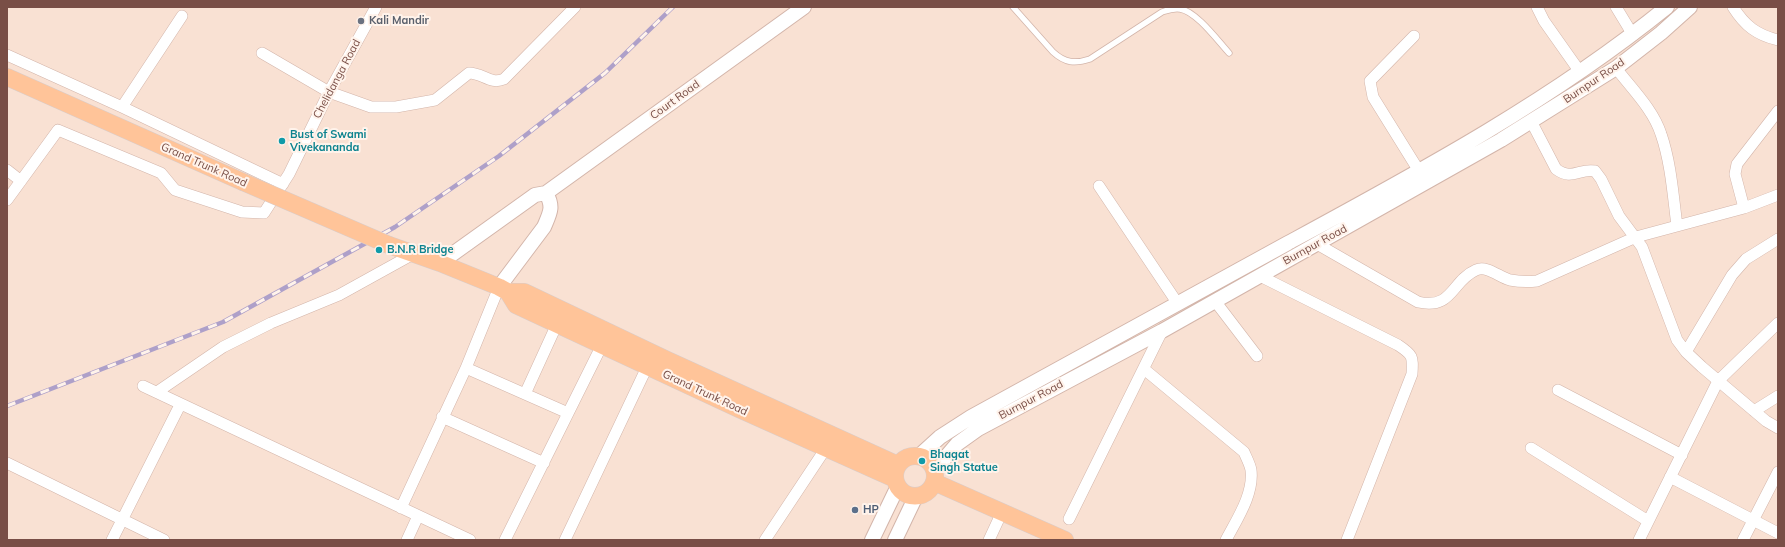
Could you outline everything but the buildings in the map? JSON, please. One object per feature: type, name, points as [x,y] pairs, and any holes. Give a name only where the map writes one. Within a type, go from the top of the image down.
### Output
[{"type":"main road","name":"Grand Trunk Road","points":[[7,77],[243,182],[440,263],[508,295],[667,360],[897,477],[906,494],[916,496]]},
{"type":"main road","name":"Grand Trunk Road","points":[[508,295],[558,324],[602,345],[826,448],[897,477]]},
{"type":"main road","points":[[897,477],[904,460],[911,457],[918,457],[928,462],[934,476],[1002,512],[1065,540]]},
{"type":"main road","points":[[916,496],[928,492],[934,476]]},
{"type":"street","name":"Chelidanga Road","points":[[21,181],[58,130],[161,173],[175,190],[242,212],[264,213],[286,179],[329,92],[376,7]]},
{"type":"street","points":[[262,53],[329,92],[360,104],[382,108],[435,100],[469,73],[477,73],[489,81],[496,82],[504,79],[575,7]]},
{"type":"street","name":"Court Road","points":[[440,263],[535,195],[546,193],[804,7]]},
{"type":"street","points":[[1537,7],[1544,21],[1580,72]]},
{"type":"street","points":[[1616,7],[1633,35]]},
{"type":"street","points":[[918,457],[940,437],[971,418],[1419,171],[1580,72],[1633,35],[1667,7]]},
{"type":"street","name":"Burnpur Road","points":[[934,476],[957,444],[978,429],[1162,331],[1501,140],[1616,68],[1661,33],[1690,7]]},
{"type":"street","points":[[1733,7],[1747,25],[1758,34],[1778,40]]},
{"type":"street","points":[[122,107],[182,16]]},
{"type":"street","points":[[1414,36],[1370,81],[1373,97],[1419,171]]},
{"type":"street","points":[[7,55],[286,179]]},
{"type":"street","points":[[1616,68],[1647,108],[1661,133],[1666,153],[1677,226]]},
{"type":"street","points":[[1744,208],[1735,174],[1737,164],[1778,111]]},
{"type":"street","points":[[1531,121],[1556,169],[1562,173],[1572,175],[1588,170],[1595,171],[1601,178],[1619,216],[1636,237],[1649,262],[1676,340],[1686,352],[1718,381],[1754,411],[1778,428]]},
{"type":"street","points":[[7,170],[21,181],[7,200]]},
{"type":"street","points":[[1099,186],[1178,304]]},
{"type":"street","points":[[401,508],[466,368],[508,295],[546,221],[552,203],[546,193]]},
{"type":"street","points":[[1317,244],[1418,302],[1429,305],[1440,303],[1450,295],[1467,275],[1477,270],[1490,270],[1508,279],[1523,282],[1538,281],[1636,237],[1744,208],[1778,195]]},
{"type":"street","points":[[1686,352],[1732,275],[1746,259],[1778,239]]},
{"type":"street","points":[[157,392],[223,347],[271,323],[339,295],[403,249]]},
{"type":"street","points":[[1260,276],[1398,345],[1410,353],[1412,374],[1347,540]]},
{"type":"street","points":[[1215,301],[1257,356]]},
{"type":"street","points":[[1639,540],[1718,381],[1778,323]]},
{"type":"street","points":[[525,394],[558,324]]},
{"type":"street","points":[[1069,519],[1162,331]]},
{"type":"street","points":[[506,540],[602,345]]},
{"type":"street","points":[[565,540],[647,366]]},
{"type":"street","points":[[466,368],[568,412]]},
{"type":"street","points":[[1144,369],[1244,452],[1251,468],[1251,482],[1248,494],[1226,540]]},
{"type":"street","points":[[143,386],[180,405],[470,540]]},
{"type":"street","points":[[1558,390],[1682,455]]},
{"type":"street","points":[[1754,411],[1778,396]]},
{"type":"street","points":[[112,540],[121,519],[180,405]]},
{"type":"street","points":[[442,418],[544,463]]},
{"type":"street","points":[[765,540],[826,448]]},
{"type":"street","points":[[1531,448],[1648,521]]},
{"type":"street","points":[[7,463],[164,540]]},
{"type":"street","points":[[1743,540],[1778,472]]},
{"type":"street","points":[[872,540],[897,477]]},
{"type":"street","points":[[1670,477],[1778,533]]},
{"type":"street","points":[[895,540],[916,496]]},
{"type":"street","points":[[989,540],[1002,512]]},
{"type":"street","points":[[407,540],[418,516]]},
{"type":"lane","points":[[1013,7],[1053,52],[1068,62],[1078,63],[1090,59],[1162,12],[1172,8],[1182,9],[1192,13],[1229,53]]},
{"type":"shaded area","points":[[7,7],[1778,7],[1778,540],[7,540]]},
{"type":"railway","points":[[7,406],[223,322],[395,227],[499,156],[605,73],[673,7]]},
{"type":"place","name":"Kali Mandir","points":[[361,21]]},
{"type":"place","name":"Bust of Swami Vivekananda","points":[[282,141]]},
{"type":"place","name":"B.N.R Bridge","points":[[379,250]]},
{"type":"place","name":"Bhagat Singh Statue","points":[[922,461]]},
{"type":"place","name":"HP","points":[[855,510]]}]
